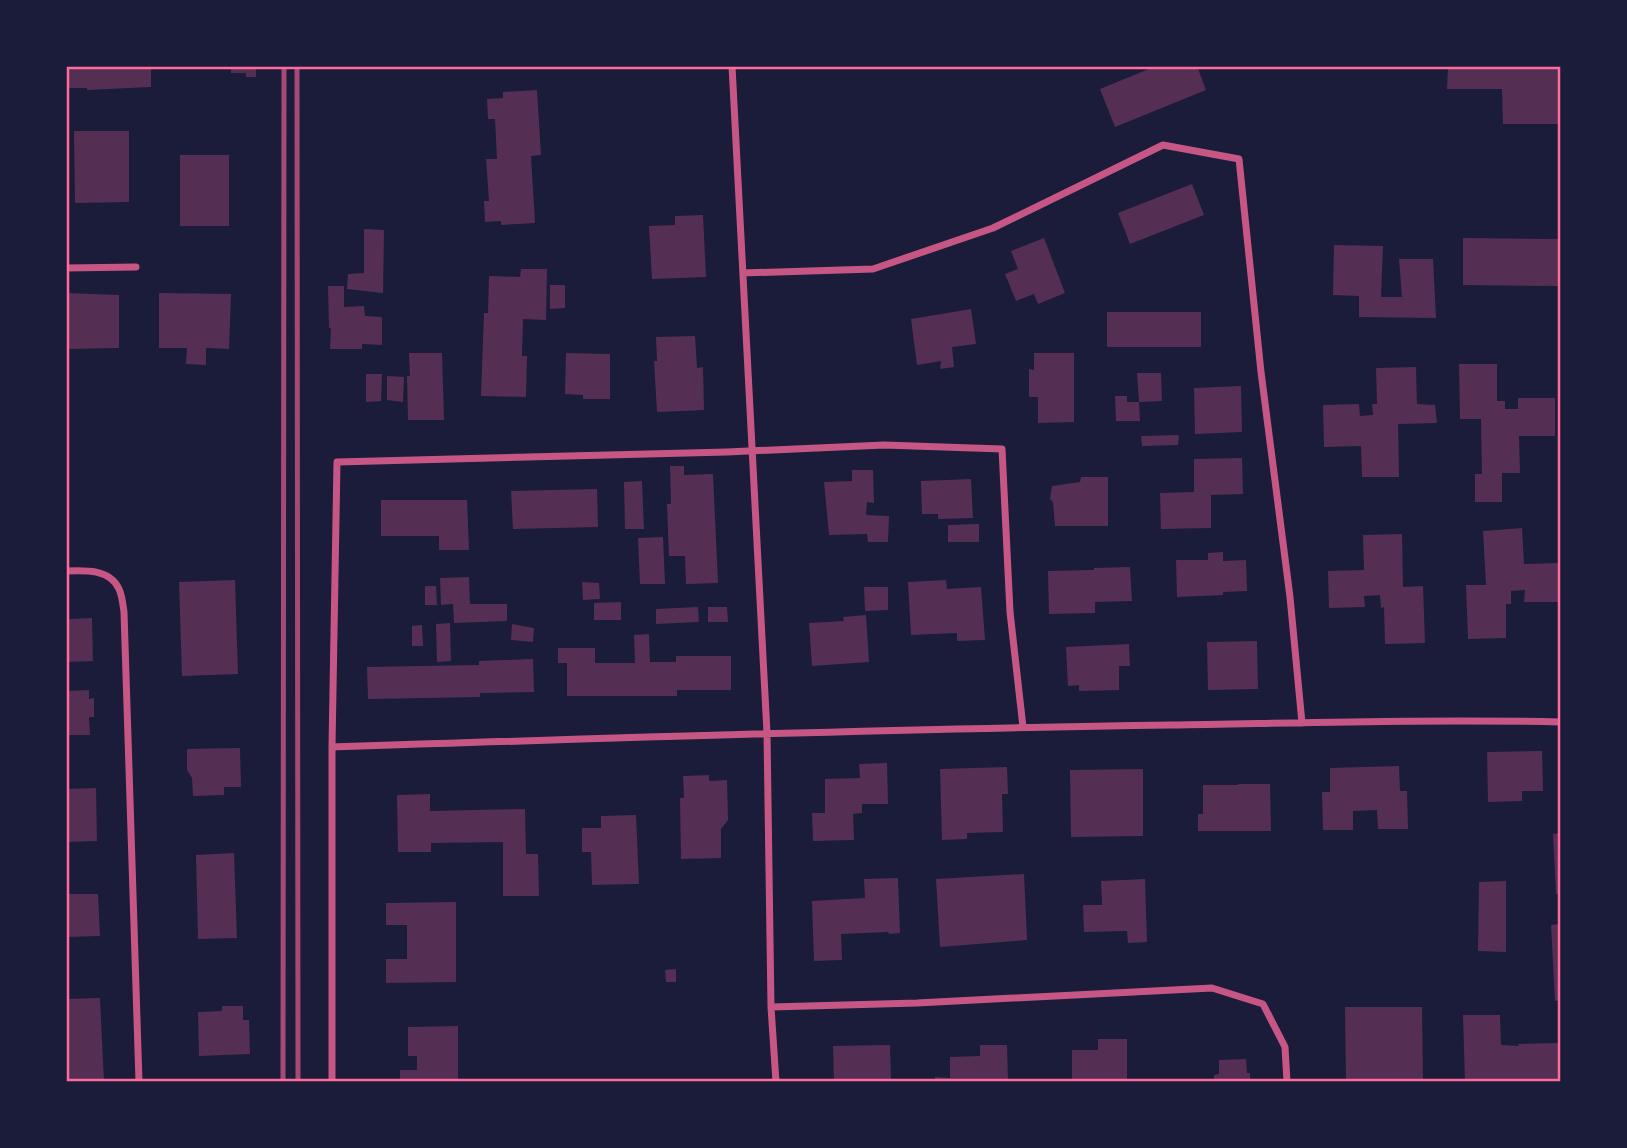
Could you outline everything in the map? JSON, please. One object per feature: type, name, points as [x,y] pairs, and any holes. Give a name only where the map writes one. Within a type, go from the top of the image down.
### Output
[{"type":"street","points":[[732,66],[767,733],[771,1007],[776,1082]]},
{"type":"street","points":[[743,273],[873,269],[993,228],[1163,145],[1239,159],[1261,372],[1290,597],[1301,723]]},
{"type":"street","points":[[66,268],[136,267]]},
{"type":"street","points":[[332,1082],[332,747],[337,463],[754,451],[884,444],[1002,449],[1010,612],[1023,727]]},
{"type":"street","points":[[66,570],[97,572],[110,578],[120,589],[124,612],[139,1082]]},
{"type":"street","points":[[332,747],[1023,727],[1560,722]]},
{"type":"street","points":[[771,1007],[917,1003],[1212,988],[1263,1004],[1286,1047],[1287,1082]]},
{"type":"building","points":[[66,66],[151,66],[151,87],[87,90],[66,88]]},
{"type":"building","points":[[231,66],[256,66],[256,77],[246,77],[246,73],[231,73]]},
{"type":"building","points":[[1156,66],[1197,66],[1206,90],[1115,127],[1100,89]]},
{"type":"building","points":[[1448,66],[1560,66],[1560,124],[1503,124],[1502,89],[1447,89]]},
{"type":"building","points":[[537,90],[541,155],[531,156],[535,223],[501,225],[501,221],[485,222],[484,201],[489,201],[486,159],[497,159],[495,119],[488,119],[487,99],[503,98],[503,92]]},
{"type":"building","points":[[74,131],[129,131],[129,202],[75,203]]},
{"type":"building","points":[[180,155],[229,155],[229,226],[180,226]]},
{"type":"building","points":[[1192,184],[1204,215],[1130,244],[1118,213]]},
{"type":"building","points":[[703,215],[706,277],[652,279],[649,226],[675,225],[675,216]]},
{"type":"building","points":[[364,229],[384,230],[383,293],[347,289],[348,274],[364,273]]},
{"type":"building","points":[[1044,238],[1065,293],[1038,304],[1034,294],[1016,301],[1005,274],[1018,269],[1011,251]]},
{"type":"building","points":[[1463,238],[1560,239],[1560,286],[1463,285]]},
{"type":"building","points":[[1334,245],[1383,246],[1381,297],[1402,297],[1399,259],[1433,259],[1436,318],[1359,317],[1359,296],[1333,295]]},
{"type":"building","points":[[521,269],[547,269],[546,320],[523,319],[522,356],[527,356],[526,397],[481,396],[484,313],[488,313],[489,276],[520,277]]},
{"type":"building","points":[[550,285],[565,285],[565,308],[550,309]]},
{"type":"building","points":[[328,286],[344,286],[344,307],[364,306],[365,316],[382,317],[382,345],[362,344],[362,349],[330,349]]},
{"type":"building","points":[[66,293],[119,295],[119,348],[66,349]]},
{"type":"building","points":[[159,293],[231,294],[229,349],[206,348],[206,365],[186,364],[187,348],[159,348]]},
{"type":"building","points":[[971,309],[976,344],[952,347],[954,367],[940,369],[941,361],[917,365],[911,319]]},
{"type":"building","points":[[1107,312],[1201,312],[1201,347],[1107,347]]},
{"type":"building","points":[[695,336],[697,368],[703,367],[704,410],[657,412],[654,361],[657,361],[656,337]]},
{"type":"building","points":[[409,353],[442,353],[444,420],[408,420]]},
{"type":"building","points":[[566,353],[610,354],[610,399],[583,399],[583,395],[565,394]]},
{"type":"building","points":[[1034,353],[1074,353],[1074,422],[1038,423],[1038,397],[1029,397],[1029,369],[1034,370]]},
{"type":"building","points":[[1459,364],[1497,364],[1497,401],[1505,401],[1505,409],[1518,409],[1518,398],[1555,398],[1555,436],[1519,436],[1520,473],[1502,473],[1502,502],[1475,502],[1475,474],[1482,474],[1481,419],[1460,419]]},
{"type":"building","points":[[1416,367],[1417,404],[1435,405],[1437,423],[1398,424],[1399,477],[1362,477],[1361,446],[1324,447],[1323,405],[1359,404],[1360,416],[1373,415],[1372,404],[1377,404],[1376,368]]},
{"type":"building","points":[[1137,373],[1161,373],[1162,401],[1139,402]]},
{"type":"building","points":[[366,374],[382,374],[381,401],[366,402]]},
{"type":"building","points":[[387,376],[404,377],[403,402],[387,400]]},
{"type":"building","points":[[1241,386],[1242,432],[1195,434],[1194,388]]},
{"type":"building","points":[[1115,396],[1127,396],[1127,402],[1139,402],[1140,421],[1116,421]]},
{"type":"building","points":[[1179,435],[1178,445],[1142,446],[1141,436]]},
{"type":"building","points":[[1242,458],[1243,494],[1211,495],[1211,528],[1161,529],[1160,493],[1194,492],[1194,459]]},
{"type":"building","points":[[670,466],[684,466],[684,475],[713,474],[718,583],[686,584],[685,556],[669,556],[667,504],[671,504]]},
{"type":"building","points":[[852,470],[873,470],[874,503],[867,502],[866,515],[889,516],[888,542],[868,542],[867,534],[829,535],[824,482],[852,481]]},
{"type":"building","points":[[1081,477],[1108,477],[1108,526],[1055,526],[1053,502],[1050,499],[1052,486],[1080,482]]},
{"type":"building","points":[[971,479],[973,518],[938,519],[938,514],[922,514],[921,481]]},
{"type":"building","points":[[642,481],[644,529],[625,529],[624,482]]},
{"type":"building","points":[[597,489],[598,527],[513,529],[511,491]]},
{"type":"building","points":[[381,500],[467,500],[469,550],[439,550],[439,536],[381,536]]},
{"type":"building","points":[[979,524],[979,542],[948,542],[948,525]]},
{"type":"building","points":[[1522,528],[1524,564],[1560,563],[1560,602],[1524,602],[1525,590],[1511,591],[1511,604],[1506,604],[1506,638],[1468,639],[1466,585],[1486,585],[1483,531]]},
{"type":"building","points":[[1402,534],[1403,587],[1423,586],[1425,643],[1385,644],[1384,607],[1381,608],[1380,595],[1364,596],[1365,607],[1329,608],[1328,571],[1364,570],[1363,535]]},
{"type":"building","points":[[663,537],[665,584],[640,584],[638,538]]},
{"type":"building","points":[[1223,552],[1223,561],[1246,560],[1247,591],[1177,597],[1176,560],[1208,560],[1208,553]]},
{"type":"building","points":[[1130,567],[1132,601],[1095,602],[1095,613],[1049,614],[1048,571]]},
{"type":"building","points":[[469,577],[470,604],[507,604],[507,621],[454,623],[453,604],[441,605],[440,578]]},
{"type":"building","points":[[235,580],[238,674],[182,676],[179,582]]},
{"type":"building","points":[[946,580],[947,589],[981,587],[985,640],[957,641],[957,633],[911,635],[908,582]]},
{"type":"building","points":[[582,582],[599,583],[600,599],[583,600]]},
{"type":"building","points":[[425,586],[436,586],[437,605],[425,605]]},
{"type":"building","points":[[864,587],[888,587],[888,610],[865,611]]},
{"type":"building","points":[[621,602],[621,620],[594,620],[594,603]]},
{"type":"building","points":[[698,607],[699,622],[656,624],[656,609]]},
{"type":"building","points":[[708,607],[727,607],[728,622],[708,622]]},
{"type":"building","points":[[66,610],[69,610],[69,619],[92,618],[93,661],[66,662]]},
{"type":"building","points":[[866,615],[869,662],[812,666],[809,623],[844,621],[843,617]]},
{"type":"building","points":[[450,623],[451,661],[437,662],[436,624]]},
{"type":"building","points":[[512,624],[534,628],[533,642],[511,640]]},
{"type":"building","points":[[422,625],[423,646],[412,646],[412,626]]},
{"type":"building","points":[[649,634],[650,662],[676,662],[676,656],[731,656],[731,690],[677,690],[677,696],[567,696],[567,663],[558,663],[558,648],[595,648],[595,663],[635,663],[634,635]]},
{"type":"building","points":[[1257,641],[1258,689],[1208,690],[1207,642]]},
{"type":"building","points":[[1129,644],[1130,666],[1119,666],[1119,690],[1079,691],[1079,685],[1068,686],[1066,647]]},
{"type":"building","points":[[533,659],[534,692],[480,693],[480,697],[368,699],[367,667],[479,665],[479,661]]},
{"type":"building","points":[[89,690],[89,699],[94,698],[94,717],[89,717],[90,735],[66,735],[66,691]]},
{"type":"building","points":[[240,748],[241,787],[224,787],[224,795],[193,796],[192,778],[187,770],[187,749]]},
{"type":"building","points":[[1542,751],[1543,791],[1522,791],[1522,801],[1488,802],[1487,752]]},
{"type":"building","points":[[887,763],[888,804],[862,804],[862,813],[853,814],[854,840],[813,841],[812,813],[825,813],[825,779],[860,778],[859,764]]},
{"type":"building","points":[[1399,766],[1400,791],[1407,791],[1408,829],[1378,829],[1377,810],[1353,811],[1353,830],[1323,830],[1322,792],[1330,792],[1330,768]]},
{"type":"building","points":[[1007,767],[1008,794],[1002,794],[1003,832],[967,833],[967,839],[942,840],[940,769]]},
{"type":"building","points":[[1143,769],[1143,836],[1071,837],[1070,770]]},
{"type":"building","points":[[709,775],[709,781],[727,780],[728,820],[721,829],[721,858],[681,859],[680,798],[684,798],[683,776]]},
{"type":"building","points":[[1270,784],[1271,831],[1198,831],[1198,814],[1203,814],[1203,785]]},
{"type":"building","points":[[96,788],[97,841],[66,842],[66,789]]},
{"type":"building","points":[[430,794],[430,811],[525,809],[526,854],[538,854],[539,896],[503,896],[503,842],[431,843],[431,852],[398,852],[397,795]]},
{"type":"building","points":[[636,815],[639,884],[592,885],[591,852],[582,852],[582,828],[601,828],[601,816]]},
{"type":"building","points":[[1560,833],[1560,894],[1556,894],[1553,834]]},
{"type":"building","points":[[234,853],[237,938],[198,939],[196,855]]},
{"type":"building","points":[[1024,874],[1027,940],[940,947],[936,879]]},
{"type":"building","points":[[898,878],[900,933],[841,934],[842,960],[814,961],[812,901],[865,898],[864,879]]},
{"type":"building","points":[[1145,879],[1147,942],[1128,943],[1127,931],[1084,932],[1083,905],[1102,905],[1101,881]]},
{"type":"building","points":[[1506,881],[1506,952],[1478,951],[1479,882]]},
{"type":"building","points":[[66,894],[98,894],[100,936],[66,937]]},
{"type":"building","points":[[456,902],[456,982],[386,983],[386,959],[407,959],[407,925],[386,925],[386,903]]},
{"type":"building","points":[[1560,924],[1560,1000],[1555,1001],[1551,925]]},
{"type":"building","points":[[676,969],[676,982],[666,982],[665,970]]},
{"type":"building","points":[[100,998],[104,1082],[66,1082],[66,999]]},
{"type":"building","points":[[222,1006],[243,1006],[243,1020],[249,1020],[250,1054],[199,1056],[198,1012],[222,1011]]},
{"type":"building","points":[[1345,1007],[1422,1007],[1423,1082],[1346,1082]]},
{"type":"building","points":[[1463,1015],[1500,1015],[1501,1045],[1560,1043],[1560,1080],[1465,1082]]},
{"type":"building","points":[[458,1026],[458,1082],[400,1082],[400,1070],[417,1070],[417,1056],[408,1056],[408,1027]]},
{"type":"building","points":[[1098,1039],[1127,1039],[1127,1082],[1072,1082],[1072,1050],[1098,1050]]},
{"type":"building","points":[[890,1045],[891,1082],[834,1082],[833,1046]]},
{"type":"building","points":[[980,1045],[1007,1045],[1008,1082],[935,1082],[935,1077],[950,1078],[950,1057],[980,1056]]},
{"type":"building","points":[[1246,1059],[1250,1082],[1214,1082],[1214,1075],[1219,1074],[1219,1060]]},
{"type":"railway","points":[[283,1082],[284,66]]},
{"type":"railway","points":[[297,66],[298,1082]]}]
